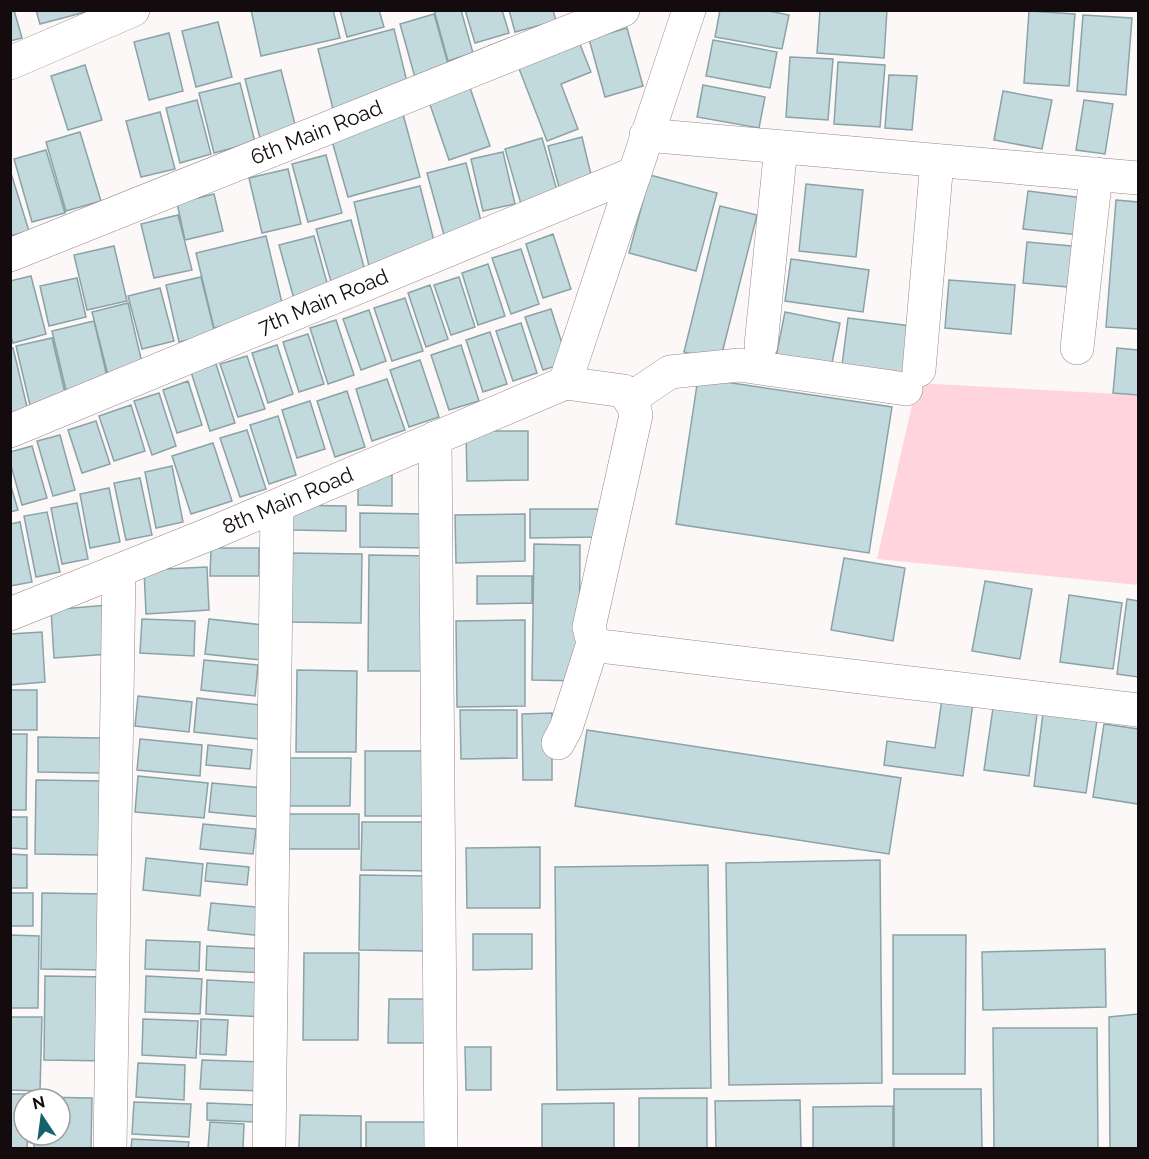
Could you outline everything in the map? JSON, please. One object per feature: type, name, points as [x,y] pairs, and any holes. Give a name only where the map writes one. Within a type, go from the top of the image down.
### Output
[{"type":"street","points":[[10,63],[133,10]]},
{"type":"street","name":"6th Main Road","points":[[10,255],[623,10]]},
{"type":"street","points":[[558,743],[566,728],[593,643],[589,627],[636,415],[624,391],[565,383],[689,10]]},
{"type":"street","points":[[646,135],[1138,178]]},
{"type":"street","points":[[761,345],[781,147]]},
{"type":"street","points":[[630,399],[670,372],[740,365],[913,380],[937,160]]},
{"type":"street","name":"7th Main Road","points":[[10,431],[635,173]]},
{"type":"street","points":[[1077,348],[1096,174]]},
{"type":"street","name":"8th Main Road","points":[[10,614],[277,506],[565,383]]},
{"type":"street","points":[[435,438],[441,1149]]},
{"type":"street","points":[[269,1149],[277,506]]},
{"type":"street","points":[[110,1149],[119,571]]},
{"type":"street","points":[[593,643],[600,646],[1138,710]]},
{"type":"shaded area","points":[[917,383],[1138,395],[1138,585],[877,559]]},
{"type":"building","points":[[10,10],[14,10],[22,38],[10,41]]},
{"type":"building","points":[[36,10],[93,10],[40,24]]},
{"type":"building","points":[[251,10],[333,10],[340,38],[261,56]]},
{"type":"building","points":[[340,10],[379,10],[384,27],[347,37]]},
{"type":"building","points":[[434,10],[461,10],[473,53],[448,61]]},
{"type":"building","points":[[465,10],[502,10],[509,33],[475,43]]},
{"type":"building","points":[[509,10],[553,10],[556,21],[515,32]]},
{"type":"building","points":[[720,10],[764,10],[789,15],[782,49],[715,37]]},
{"type":"building","points":[[820,10],[887,10],[884,58],[817,53]]},
{"type":"building","points":[[1029,11],[1075,14],[1069,86],[1024,83]]},
{"type":"building","points":[[434,14],[450,71],[416,81],[400,24]]},
{"type":"building","points":[[1083,15],[1132,18],[1126,95],[1077,91]]},
{"type":"building","points":[[218,22],[232,77],[196,87],[182,31]]},
{"type":"building","points":[[627,28],[643,86],[605,97],[589,39]]},
{"type":"building","points":[[394,29],[409,90],[333,109],[318,49]]},
{"type":"building","points":[[169,33],[183,91],[149,100],[134,42]]},
{"type":"building","points":[[713,40],[777,52],[770,88],[706,76]]},
{"type":"building","points":[[579,42],[591,72],[561,84],[578,129],[547,141],[518,66]]},
{"type":"building","points":[[790,57],[833,59],[828,120],[786,117]]},
{"type":"building","points":[[838,62],[885,65],[880,127],[834,124]]},
{"type":"building","points":[[85,65],[102,120],[68,130],[51,76]]},
{"type":"building","points":[[281,70],[296,128],[260,138],[245,79]]},
{"type":"building","points":[[889,75],[917,76],[912,130],[885,128]]},
{"type":"building","points":[[468,82],[490,146],[449,160],[427,96]]},
{"type":"building","points":[[240,83],[255,142],[214,153],[199,93]]},
{"type":"building","points":[[703,85],[765,97],[759,128],[697,117]]},
{"type":"building","points":[[1003,91],[1052,100],[1042,149],[994,140]]},
{"type":"building","points":[[197,100],[211,154],[180,163],[166,108]]},
{"type":"building","points":[[1084,100],[1113,104],[1105,154],[1076,150]]},
{"type":"building","points":[[160,112],[175,169],[141,177],[126,121]]},
{"type":"building","points":[[403,114],[420,177],[348,197],[330,134]]},
{"type":"building","points":[[80,132],[101,201],[66,211],[46,142]]},
{"type":"building","points":[[582,137],[592,179],[559,187],[548,146]]},
{"type":"building","points":[[542,138],[558,194],[521,204],[505,149]]},
{"type":"building","points":[[46,150],[65,213],[32,222],[14,159]]},
{"type":"building","points":[[503,152],[515,204],[483,211],[471,159]]},
{"type":"building","points":[[326,155],[342,213],[308,222],[292,164]]},
{"type":"building","points":[[466,163],[482,225],[444,235],[427,173]]},
{"type":"building","points":[[288,169],[301,224],[262,233],[249,178]]},
{"type":"building","points":[[10,170],[29,231],[10,236]]},
{"type":"building","points":[[650,175],[717,193],[696,271],[629,253]]},
{"type":"building","points":[[806,184],[863,190],[856,257],[799,251]]},
{"type":"building","points":[[420,186],[436,249],[369,266],[354,202]]},
{"type":"building","points":[[1028,191],[1083,198],[1079,235],[1023,229]]},
{"type":"building","points":[[214,194],[223,231],[185,240],[177,203]]},
{"type":"building","points":[[1116,200],[1138,202],[1138,329],[1106,327]]},
{"type":"building","points":[[720,206],[757,215],[720,361],[684,352]]},
{"type":"building","points":[[178,215],[192,270],[154,278],[141,224]]},
{"type":"building","points":[[351,220],[366,274],[332,285],[316,229]]},
{"type":"building","points":[[553,234],[571,289],[543,298],[526,244]]},
{"type":"building","points":[[266,236],[284,311],[214,328],[196,253]]},
{"type":"building","points":[[314,236],[329,290],[294,299],[279,245]]},
{"type":"building","points":[[1027,242],[1083,247],[1079,288],[1023,283]]},
{"type":"building","points":[[114,246],[127,301],[87,310],[74,255]]},
{"type":"building","points":[[521,249],[539,304],[511,314],[492,258]]},
{"type":"building","points":[[791,259],[869,270],[863,312],[785,301]]},
{"type":"building","points":[[488,264],[505,316],[478,325],[462,273]]},
{"type":"building","points":[[31,276],[46,334],[13,343],[10,333],[10,281]]},
{"type":"building","points":[[201,277],[215,334],[179,342],[166,285]]},
{"type":"building","points":[[459,277],[475,327],[451,335],[434,285]]},
{"type":"building","points":[[77,278],[86,317],[49,326],[40,286]]},
{"type":"building","points":[[949,280],[1015,285],[1011,334],[945,328]]},
{"type":"building","points":[[430,285],[448,339],[426,347],[408,293]]},
{"type":"building","points":[[160,288],[174,341],[142,349],[128,296]]},
{"type":"building","points":[[405,298],[423,351],[392,361],[374,308]]},
{"type":"building","points":[[128,303],[143,367],[108,375],[92,312]]},
{"type":"building","points":[[551,309],[568,362],[543,370],[525,317]]},
{"type":"building","points":[[369,310],[386,361],[361,370],[343,319]]},
{"type":"building","points":[[785,312],[840,323],[831,368],[776,357]]},
{"type":"building","points":[[848,318],[911,326],[905,373],[842,365]]},
{"type":"building","points":[[336,320],[354,375],[328,384],[310,328]]},
{"type":"building","points":[[94,321],[108,381],[66,390],[52,331]]},
{"type":"building","points":[[521,323],[537,373],[513,381],[496,331]]},
{"type":"building","points":[[490,332],[507,384],[483,392],[466,340]]},
{"type":"building","points":[[308,334],[324,384],[299,392],[283,342]]},
{"type":"building","points":[[52,338],[66,397],[30,405],[16,346]]},
{"type":"building","points":[[277,345],[293,394],[268,403],[252,353]]},
{"type":"building","points":[[461,345],[479,401],[449,410],[431,355]]},
{"type":"building","points":[[13,348],[29,415],[10,419],[10,349]]},
{"type":"building","points":[[1117,348],[1138,350],[1138,395],[1113,393]]},
{"type":"building","points":[[247,356],[265,409],[238,417],[220,364]]},
{"type":"building","points":[[420,360],[439,417],[409,427],[390,370]]},
{"type":"building","points":[[216,364],[235,423],[210,431],[191,372]]},
{"type":"building","points":[[698,378],[892,407],[869,553],[676,524]]},
{"type":"building","points":[[387,379],[405,430],[372,441],[356,389]]},
{"type":"building","points":[[188,381],[202,425],[177,433],[163,390]]},
{"type":"building","points":[[347,391],[365,447],[335,457],[317,401]]},
{"type":"building","points":[[159,393],[176,446],[152,455],[134,401]]},
{"type":"building","points":[[310,401],[325,449],[297,458],[282,410]]},
{"type":"building","points":[[131,405],[145,451],[114,461],[99,416]]},
{"type":"building","points":[[278,416],[296,475],[269,484],[250,425]]},
{"type":"building","points":[[96,421],[110,464],[82,473],[68,430]]},
{"type":"building","points":[[247,430],[266,489],[240,497],[220,438]]},
{"type":"building","points":[[466,431],[528,431],[528,480],[467,481]]},
{"type":"building","points":[[60,435],[75,490],[53,496],[37,441]]},
{"type":"building","points":[[213,443],[232,501],[191,514],[172,456]]},
{"type":"building","points":[[32,446],[47,498],[22,505],[10,462],[10,452]]},
{"type":"building","points":[[172,466],[183,522],[156,528],[145,472]]},
{"type":"building","points":[[358,475],[392,475],[392,506],[358,505]]},
{"type":"building","points":[[140,478],[152,535],[126,540],[114,483]]},
{"type":"building","points":[[10,483],[18,510],[10,512]]},
{"type":"building","points":[[109,488],[120,542],[90,548],[80,494]]},
{"type":"building","points":[[77,503],[88,559],[62,564],[51,508]]},
{"type":"building","points":[[292,505],[346,506],[346,531],[292,530]]},
{"type":"building","points":[[530,509],[598,509],[598,537],[530,538]]},
{"type":"building","points":[[47,512],[60,572],[36,577],[24,516]]},
{"type":"building","points":[[360,513],[430,514],[429,548],[360,547]]},
{"type":"building","points":[[525,514],[525,561],[456,563],[455,515]]},
{"type":"building","points":[[20,522],[32,582],[10,586],[10,524]]},
{"type":"building","points":[[534,544],[580,545],[579,681],[532,680]]},
{"type":"building","points":[[211,548],[259,548],[259,576],[210,576]]},
{"type":"building","points":[[289,553],[362,554],[361,623],[288,622]]},
{"type":"building","points":[[369,555],[432,556],[431,671],[368,671]]},
{"type":"building","points":[[844,558],[905,568],[893,641],[831,630]]},
{"type":"building","points":[[207,567],[209,610],[146,614],[144,570]]},
{"type":"building","points":[[477,576],[532,576],[532,603],[477,604]]},
{"type":"building","points":[[985,581],[1032,589],[1020,659],[972,651]]},
{"type":"building","points":[[1069,595],[1122,603],[1113,669],[1060,662]]},
{"type":"building","points":[[1127,599],[1138,601],[1138,677],[1117,674]]},
{"type":"building","points":[[107,605],[110,654],[54,658],[51,610]]},
{"type":"building","points":[[142,619],[195,621],[194,656],[140,653]]},
{"type":"building","points":[[209,619],[264,625],[261,660],[205,654]]},
{"type":"building","points":[[525,620],[525,706],[457,707],[456,621]]},
{"type":"building","points":[[42,632],[45,682],[10,685],[10,634]]},
{"type":"building","points":[[204,660],[258,665],[255,696],[201,690]]},
{"type":"building","points":[[297,670],[357,671],[356,752],[296,752]]},
{"type":"building","points":[[10,690],[37,690],[37,730],[10,730]]},
{"type":"building","points":[[138,696],[192,702],[189,732],[135,726]]},
{"type":"building","points":[[197,698],[261,705],[258,739],[194,732]]},
{"type":"building","points":[[942,699],[973,703],[963,776],[884,765],[887,741],[935,748]]},
{"type":"building","points":[[993,708],[1037,714],[1029,776],[984,770]]},
{"type":"building","points":[[460,710],[517,710],[517,758],[461,759]]},
{"type":"building","points":[[552,713],[552,780],[523,780],[522,714]]},
{"type":"building","points":[[1043,713],[1097,720],[1086,793],[1034,786]]},
{"type":"building","points":[[1104,724],[1138,729],[1138,804],[1093,797]]},
{"type":"building","points":[[587,730],[901,778],[889,854],[575,806]]},
{"type":"building","points":[[10,734],[27,734],[26,810],[10,810]]},
{"type":"building","points":[[38,737],[101,738],[101,773],[38,772]]},
{"type":"building","points":[[140,739],[202,745],[200,776],[137,770]]},
{"type":"building","points":[[208,745],[252,750],[250,769],[206,765]]},
{"type":"building","points":[[365,751],[431,751],[431,816],[365,816]]},
{"type":"building","points":[[290,758],[351,758],[350,806],[289,806]]},
{"type":"building","points":[[138,776],[208,783],[204,818],[135,812]]},
{"type":"building","points":[[36,780],[103,781],[102,855],[35,854]]},
{"type":"building","points":[[212,783],[264,788],[261,817],[209,812]]},
{"type":"building","points":[[289,814],[359,814],[359,849],[289,849]]},
{"type":"building","points":[[10,817],[27,817],[27,849],[10,848]]},
{"type":"building","points":[[362,822],[434,822],[434,871],[361,870]]},
{"type":"building","points":[[203,824],[256,829],[253,854],[200,849]]},
{"type":"building","points":[[540,847],[540,908],[467,908],[466,848]]},
{"type":"building","points":[[10,854],[27,855],[27,888],[10,888]]},
{"type":"building","points":[[146,858],[203,864],[200,896],[143,890]]},
{"type":"building","points":[[880,860],[882,1083],[729,1085],[726,863]]},
{"type":"building","points":[[207,863],[249,867],[247,885],[205,881]]},
{"type":"building","points":[[708,865],[711,1088],[557,1090],[555,867]]},
{"type":"building","points":[[360,875],[427,876],[426,951],[359,950]]},
{"type":"building","points":[[10,893],[33,893],[33,926],[10,926]]},
{"type":"building","points":[[42,893],[106,894],[104,970],[41,969]]},
{"type":"building","points":[[211,903],[267,908],[264,936],[208,930]]},
{"type":"building","points":[[473,934],[532,934],[532,969],[473,970]]},
{"type":"building","points":[[10,935],[39,936],[38,1008],[10,1008]]},
{"type":"building","points":[[893,935],[966,935],[965,1074],[893,1074]]},
{"type":"building","points":[[146,940],[200,942],[199,971],[145,969]]},
{"type":"building","points":[[207,946],[267,949],[265,973],[206,970]]},
{"type":"building","points":[[1105,949],[1106,1007],[983,1010],[982,952]]},
{"type":"building","points":[[304,953],[359,953],[358,1040],[303,1040]]},
{"type":"building","points":[[45,976],[109,977],[108,1061],[44,1060]]},
{"type":"building","points":[[146,976],[202,979],[200,1014],[145,1012]]},
{"type":"building","points":[[207,980],[267,983],[265,1017],[206,1014]]},
{"type":"building","points":[[389,999],[436,999],[435,1043],[388,1043]]},
{"type":"building","points":[[1138,1014],[1138,1148],[1110,1148],[1109,1017]]},
{"type":"building","points":[[10,1017],[42,1017],[40,1087],[12,1087],[10,1090]]},
{"type":"building","points":[[143,1019],[198,1021],[196,1058],[142,1055]]},
{"type":"building","points":[[201,1019],[228,1020],[226,1055],[200,1054]]},
{"type":"building","points":[[993,1028],[1097,1028],[1098,1148],[994,1148]]},
{"type":"building","points":[[465,1047],[491,1047],[491,1090],[466,1090]]},
{"type":"building","points":[[202,1060],[265,1062],[264,1091],[200,1089]]},
{"type":"building","points":[[138,1063],[185,1065],[184,1100],[136,1097]]},
{"type":"building","points":[[894,1089],[981,1089],[982,1148],[894,1148]]},
{"type":"building","points":[[10,1094],[12,1094],[12,1147],[27,1147],[10,1148]]},
{"type":"building","points":[[72,1098],[92,1098],[91,1148],[34,1148],[72,1147]]},
{"type":"building","points":[[639,1098],[707,1098],[707,1148],[639,1148]]},
{"type":"building","points":[[800,1100],[801,1148],[716,1148],[715,1101]]},
{"type":"building","points":[[134,1102],[191,1104],[189,1137],[132,1134]]},
{"type":"building","points":[[207,1103],[255,1105],[255,1122],[207,1120]]},
{"type":"building","points":[[614,1103],[614,1148],[542,1148],[542,1104]]},
{"type":"building","points":[[893,1106],[893,1148],[813,1148],[813,1107]]},
{"type":"building","points":[[300,1115],[361,1116],[361,1148],[299,1148]]},
{"type":"building","points":[[210,1122],[244,1124],[243,1148],[208,1148]]},
{"type":"building","points":[[366,1122],[428,1122],[427,1148],[366,1148]]},
{"type":"building","points":[[132,1139],[189,1142],[188,1148],[131,1148]]}]
